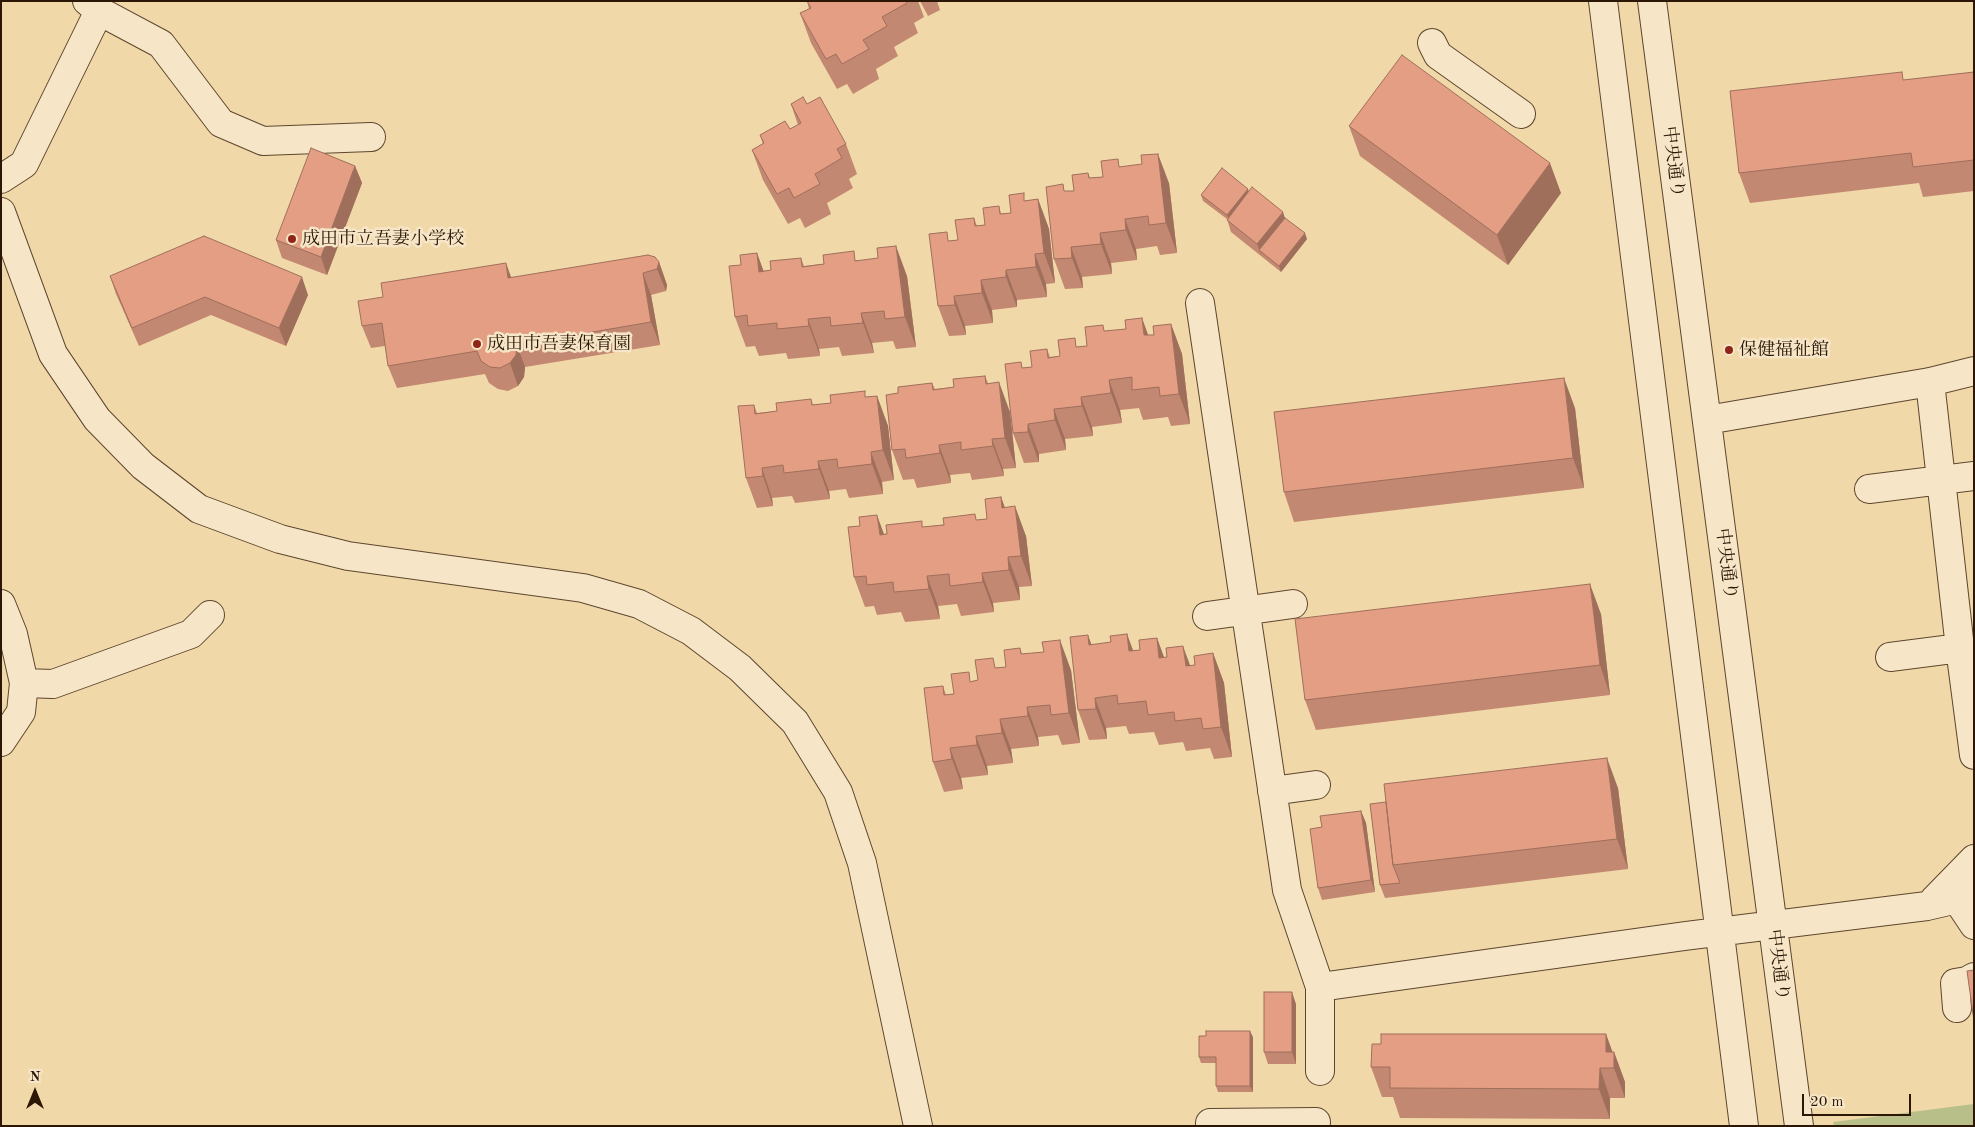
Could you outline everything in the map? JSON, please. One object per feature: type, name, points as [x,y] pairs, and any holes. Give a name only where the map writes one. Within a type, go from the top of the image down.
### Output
[{"type":"street","points":[[1603,1],[1744,1126]]},
{"type":"street","name":"中央通り","points":[[1652,1],[1799,1126]]},
{"type":"street","points":[[1,179],[24,164],[93,6],[161,44],[221,123],[263,141],[371,137]]},
{"type":"street","points":[[1432,43],[1438,55],[1521,114]]},
{"type":"street","points":[[1,212],[53,354],[97,419],[143,466],[200,509],[280,539],[348,556],[583,588],[639,604],[698,636],[740,668],[795,722],[838,792],[862,863],[918,1126]]},
{"type":"street","points":[[1200,303],[1287,890],[1320,987],[1320,1071]]},
{"type":"street","points":[[1707,420],[1930,382],[1974,371]]},
{"type":"street","points":[[1930,382],[1974,755]]},
{"type":"street","points":[[1869,489],[1974,476]]},
{"type":"street","points":[[1,604],[13,634],[24,683],[21,712],[1,742]]},
{"type":"street","points":[[1207,616],[1292,604]]},
{"type":"street","points":[[24,683],[53,684],[191,634],[210,615]]},
{"type":"street","points":[[1890,657],[1960,648]]},
{"type":"street","points":[[1272,791],[1316,785]]},
{"type":"street","points":[[1320,987],[1720,932],[1927,906],[1960,891],[1974,860]]},
{"type":"street","points":[[1960,891],[1974,924]]},
{"type":"street","points":[[1957,1008],[1955,983],[1967,981],[1974,977]]},
{"type":"street","points":[[1210,1123],[1316,1122]]},
{"type":"green space","points":[[1974,1104],[1974,1126],[1834,1126],[1833,1122]]},
{"type":"building","points":[[807,1],[906,1],[907,3],[882,17],[887,26],[863,40],[869,49],[842,64],[836,54],[826,59],[800,13],[811,8]]},
{"type":"building","points":[[1402,55],[1550,163],[1497,235],[1349,126]]},
{"type":"building","points":[[1902,72],[1903,80],[1974,72],[1974,160],[1913,167],[1911,153],[1739,173],[1730,91]]},
{"type":"building","points":[[803,97],[807,104],[820,97],[846,144],[837,149],[842,158],[815,174],[820,184],[794,198],[789,188],[777,194],[752,150],[764,143],[760,135],[785,121],[790,129],[801,123],[791,104]]},
{"type":"building","points":[[311,148],[355,166],[321,257],[276,240]]},
{"type":"building","points":[[1158,154],[1166,223],[1149,225],[1148,216],[1125,219],[1126,230],[1100,233],[1101,244],[1071,247],[1072,258],[1054,259],[1046,187],[1063,184],[1064,191],[1074,191],[1072,175],[1088,173],[1089,178],[1103,177],[1101,161],[1118,159],[1119,167],[1142,164],[1141,155]]},
{"type":"building","points":[[1222,168],[1248,189],[1227,215],[1201,195]]},
{"type":"building","points":[[1252,187],[1283,212],[1257,244],[1227,220]]},
{"type":"building","points":[[1024,193],[1024,201],[1038,199],[1044,253],[1035,254],[1036,267],[1006,270],[1006,277],[981,280],[982,293],[954,296],[955,305],[938,306],[929,234],[947,232],[948,241],[958,240],[955,220],[974,218],[975,226],[985,225],[983,208],[999,206],[1000,214],[1011,213],[1009,195]]},
{"type":"building","points":[[1285,218],[1305,233],[1279,266],[1259,250]]},
{"type":"building","points":[[204,236],[302,277],[279,328],[205,297],[132,328],[110,276]]},
{"type":"building","points":[[896,246],[905,317],[885,319],[884,311],[861,313],[863,323],[831,326],[830,317],[808,319],[809,326],[777,329],[777,323],[748,326],[747,315],[735,317],[729,266],[741,265],[740,255],[757,253],[759,272],[771,270],[770,261],[801,258],[802,267],[824,264],[823,255],[854,251],[855,261],[878,258],[877,248]]},
{"type":"building","points":[[648,255],[655,257],[659,262],[657,269],[643,273],[651,322],[517,345],[516,355],[510,363],[500,368],[490,367],[481,361],[477,351],[388,366],[382,323],[362,326],[358,301],[383,297],[381,283],[506,263],[508,278]]},
{"type":"building","points":[[1142,318],[1144,335],[1154,335],[1153,326],[1171,324],[1179,394],[1160,396],[1159,387],[1132,390],[1132,377],[1109,380],[1111,393],[1081,397],[1082,406],[1054,409],[1055,420],[1028,424],[1028,432],[1013,433],[1005,364],[1021,362],[1022,368],[1032,367],[1030,351],[1047,349],[1048,358],[1060,356],[1058,340],[1075,338],[1076,347],[1087,346],[1085,327],[1103,325],[1104,331],[1126,329],[1125,320]]},
{"type":"building","points":[[985,376],[986,384],[999,382],[1005,438],[992,439],[993,446],[961,450],[961,442],[939,445],[940,453],[906,458],[905,449],[892,450],[886,395],[898,393],[898,387],[932,383],[933,390],[954,387],[953,379]]},
{"type":"building","points":[[1564,378],[1573,458],[1284,492],[1274,412]]},
{"type":"building","points":[[865,391],[865,397],[877,396],[883,450],[871,452],[872,464],[838,468],[837,459],[818,461],[819,469],[784,473],[783,465],[762,468],[763,476],[746,478],[738,406],[754,405],[755,414],[777,411],[776,403],[811,399],[812,405],[831,403],[830,395]]},
{"type":"building","points":[[1001,497],[1002,508],[1015,506],[1021,556],[1008,557],[1009,570],[982,573],[983,582],[950,586],[949,574],[927,576],[929,589],[894,592],[893,582],[867,585],[866,576],[854,577],[848,527],[860,526],[859,517],[877,515],[880,535],[887,534],[886,525],[922,521],[922,527],[944,525],[943,518],[975,514],[976,520],[987,519],[985,499]]},
{"type":"building","points":[[1590,584],[1600,665],[1305,700],[1295,619]]},
{"type":"building","points":[[1127,634],[1129,651],[1140,650],[1139,640],[1157,638],[1159,658],[1167,657],[1166,648],[1183,646],[1186,666],[1195,665],[1194,656],[1213,653],[1221,727],[1203,729],[1201,718],[1175,721],[1174,712],[1148,715],[1146,701],[1118,704],[1117,695],[1095,698],[1096,709],[1078,710],[1070,637],[1088,635],[1089,645],[1111,642],[1110,636]]},
{"type":"building","points":[[1060,640],[1069,713],[1051,715],[1050,705],[1027,707],[1028,716],[1000,719],[1002,733],[976,736],[977,745],[950,748],[952,759],[933,762],[924,688],[943,686],[944,695],[954,694],[951,674],[969,672],[970,682],[978,680],[975,660],[993,658],[995,668],[1006,667],[1004,650],[1020,648],[1021,654],[1044,652],[1042,642]]},
{"type":"building","points":[[1607,758],[1617,839],[1393,865],[1384,784]]},
{"type":"building","points":[[1386,802],[1393,865],[1400,883],[1380,885],[1370,804]]},
{"type":"building","points":[[1361,811],[1371,880],[1318,888],[1310,829],[1322,827],[1320,816]]},
{"type":"building","points":[[1974,970],[1974,1021],[1967,971]]},
{"type":"building","points":[[1264,992],[1292,992],[1292,1052],[1264,1052]]},
{"type":"building","points":[[1206,1031],[1250,1031],[1250,1086],[1216,1086],[1216,1057],[1199,1057],[1199,1036],[1206,1036]]},
{"type":"building","points":[[1381,1034],[1606,1034],[1606,1052],[1614,1052],[1614,1068],[1600,1068],[1599,1089],[1390,1088],[1390,1067],[1371,1067],[1372,1044],[1381,1044]]},
{"type":"place","name":"成田市立吾妻小学校","points":[[292,239]]},
{"type":"place","name":"成田市吾妻保育園","points":[[477,344]]},
{"type":"place","name":"保健福祉館","points":[[1729,350]]}]
